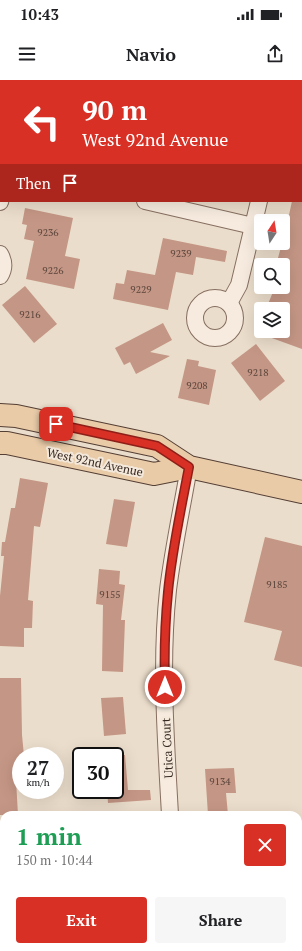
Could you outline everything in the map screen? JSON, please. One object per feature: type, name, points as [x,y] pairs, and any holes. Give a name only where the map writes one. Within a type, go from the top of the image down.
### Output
[{"type":"main road","name":"West 92nd Avenue","points":[[0,415],[16,416],[157,446],[189,467],[302,492]]},
{"type":"main road","name":"West 92nd Avenue","points":[[0,443],[7,443],[154,474],[189,467]]},
{"type":"street","points":[[149,202],[253,226]]},
{"type":"street","points":[[229,303],[239,285],[259,202]]},
{"type":"street","points":[[0,254],[4,267],[0,276]]},
{"type":"street","name":"Utica Court","points":[[170,811],[165,713],[166,624],[168,591],[173,556],[189,467]]},
{"type":"building","points":[[292,202],[302,202],[302,349],[272,338],[290,338],[290,302],[269,302],[272,294],[290,294],[290,258],[278,258],[280,250],[290,250],[289,214]]},
{"type":"building","points":[[25,208],[73,218],[65,256],[80,259],[74,289],[26,279],[34,241],[24,239],[27,225],[22,224]]},
{"type":"building","points":[[163,238],[227,251],[225,262],[196,257],[193,275],[176,272],[168,310],[113,299],[116,283],[124,284],[127,270],[155,275]]},
{"type":"building","points":[[25,286],[57,324],[34,343],[2,305]]},
{"type":"building","points":[[163,323],[172,340],[150,352],[170,356],[136,374],[130,362],[124,365],[115,348]]},
{"type":"building","points":[[256,344],[285,381],[260,401],[231,363]]},
{"type":"building","points":[[187,359],[199,361],[198,366],[216,370],[209,405],[178,398]]},
{"type":"building","points":[[20,478],[48,483],[40,527],[34,526],[28,600],[33,601],[32,628],[24,628],[24,647],[0,646],[0,596],[4,556],[1,556],[2,542],[5,542],[11,508],[15,508]]},
{"type":"building","points":[[114,499],[135,502],[127,547],[106,544]]},
{"type":"building","points":[[265,537],[302,546],[302,667],[274,660],[282,631],[244,622]]},
{"type":"building","points":[[99,569],[120,571],[119,584],[125,585],[121,620],[125,620],[123,672],[102,671],[103,605],[96,604]]},
{"type":"building","points":[[0,678],[21,678],[23,747],[12,747],[12,799],[17,799],[18,811],[0,811]]},
{"type":"building","points":[[123,697],[126,734],[104,736],[101,698]]},
{"type":"building","points":[[125,755],[128,790],[150,790],[151,800],[108,803],[108,799],[124,799]]},
{"type":"building","points":[[234,768],[236,793],[226,793],[228,811],[208,811],[205,769]]},
{"type":"route","points":[[56,424],[157,446],[189,467],[168,591],[165,687]]}]
